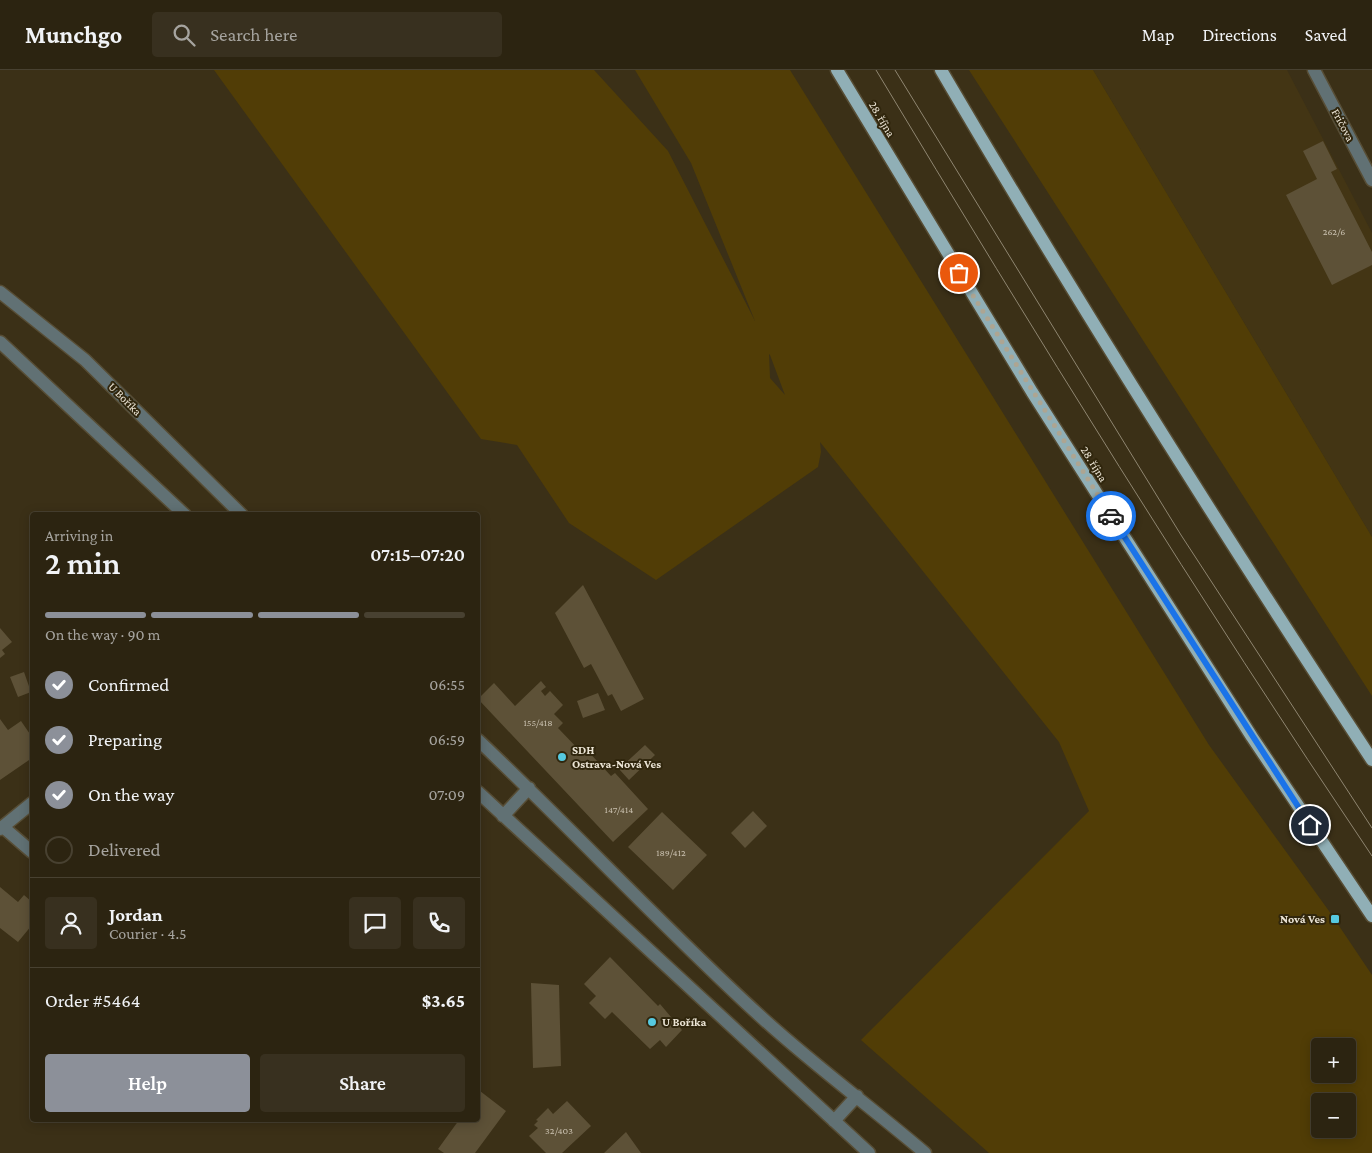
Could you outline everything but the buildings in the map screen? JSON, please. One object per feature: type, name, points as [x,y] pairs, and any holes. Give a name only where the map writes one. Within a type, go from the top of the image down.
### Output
[{"type":"main road","name":"28. října","points":[[837,70],[1037,400],[1252,737],[1372,916]]},
{"type":"main road","points":[[941,70],[1090,317],[1282,623],[1372,760]]},
{"type":"street","name":"Fričova","points":[[1314,70],[1372,180]]},
{"type":"street","name":"U Boříka","points":[[0,292],[85,360],[239,512]]},
{"type":"street","points":[[0,342],[182,512]]},
{"type":"street","points":[[480,742],[529,788],[647,908],[760,1016],[925,1153]]},
{"type":"street","points":[[503,816],[529,788]]},
{"type":"street","points":[[480,794],[869,1153]]},
{"type":"street","points":[[30,805],[2,828],[30,850]]},
{"type":"street","points":[[834,1121],[857,1096]]},
{"type":"shaded area","points":[[214,70],[594,70],[668,151],[755,321],[691,163],[635,70],[790,70],[1209,745],[1329,911],[1372,975],[1372,1153],[989,1153],[861,1040],[1089,811],[1059,742],[820,442],[821,452],[818,467],[656,580],[569,523],[517,445],[481,439]],"holes":[[[770,355],[785,395],[770,378]]]},
{"type":"shaded area","points":[[969,70],[1093,70],[1372,537],[1372,696]]},
{"type":"shaded area","points":[[1093,70],[1287,70],[1372,233],[1372,537]]},
{"type":"tram line","points":[[876,70],[1181,565],[1372,856]]},
{"type":"tram line","points":[[895,70],[1181,535],[1372,828]]},
{"type":"way so far","points":[[959,273],[1111,516]]},
{"type":"place","name":"SDH Ostrava-Nová Ves","points":[[562,757]]},
{"type":"place","name":"Nová Ves","points":[[1335,919]]},
{"type":"place","name":"U Boříka","points":[[652,1022]]},
{"type":"route","points":[[1111,516],[1310,825]]}]
